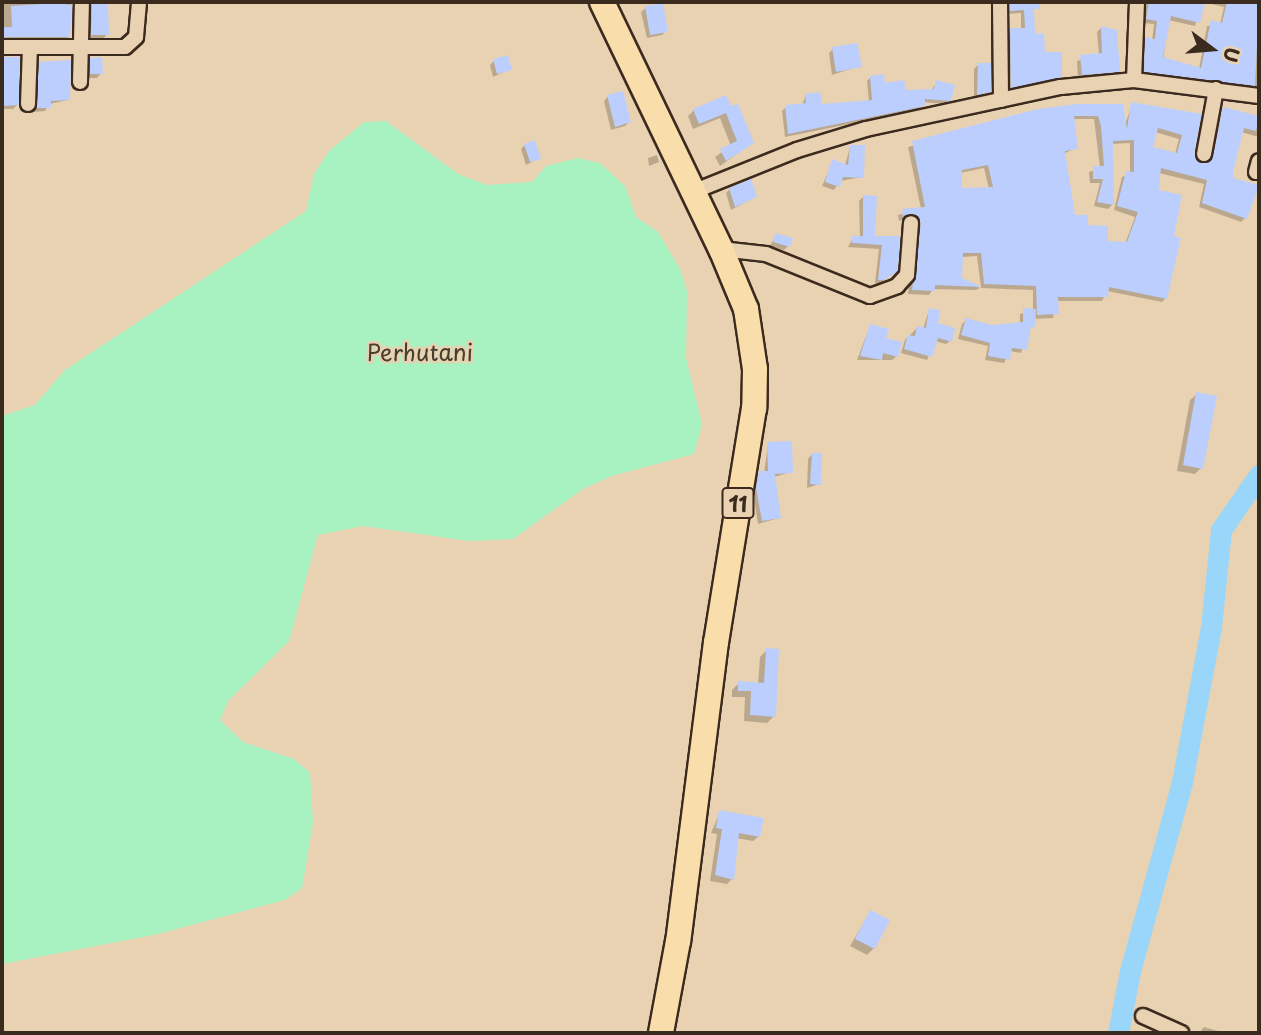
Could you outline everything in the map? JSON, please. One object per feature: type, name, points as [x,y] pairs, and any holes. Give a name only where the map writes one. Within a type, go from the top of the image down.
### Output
[{"type":"highway","name":"11","points":[[602,2],[721,249],[746,309],[755,369],[754,408],[716,642],[678,942],[661,1033]]},
{"type":"street","points":[[80,82],[82,2]]},
{"type":"street","points":[[2,47],[81,50],[125,47],[132,43],[138,32],[139,2]]},
{"type":"street","points":[[1000,2],[1001,100]]},
{"type":"street","points":[[1133,80],[1137,2]]},
{"type":"street","points":[[28,104],[30,48]]},
{"type":"street","points":[[695,191],[809,146],[1001,100],[1133,80],[1259,96]]},
{"type":"street","points":[[1204,154],[1216,89]]},
{"type":"street","points":[[721,249],[766,254],[870,296],[897,286],[907,275],[911,223]]},
{"type":"street","points":[[1143,1016],[1181,1033]]},
{"type":"green space","name":"Perhutani","points":[[386,121],[458,174],[487,185],[532,182],[546,166],[578,158],[600,163],[625,186],[636,217],[658,232],[680,269],[687,291],[686,358],[702,424],[694,454],[612,476],[583,489],[513,539],[469,541],[363,526],[318,535],[289,641],[228,701],[220,720],[243,742],[294,759],[310,773],[313,823],[302,888],[285,900],[158,934],[2,964],[2,416],[35,405],[65,370],[306,211],[314,174],[329,151],[364,122]]},
{"type":"building","points":[[92,2],[108,2],[109,35],[91,35]]},
{"type":"building","points":[[1010,2],[1040,2],[1040,9],[1034,9],[1035,34],[1044,33],[1045,52],[1062,52],[1062,77],[1011,88],[1010,28],[1025,28],[1024,10],[1010,11]]},
{"type":"building","points":[[1149,2],[1205,2],[1200,23],[1171,16],[1163,57],[1201,68],[1211,20],[1222,23],[1227,2],[1259,2],[1255,86],[1144,72],[1145,37],[1155,39],[1157,21],[1146,19]]},
{"type":"building","points":[[57,3],[72,5],[70,37],[2,37],[2,27],[12,27],[11,6]]},
{"type":"building","points":[[663,3],[668,32],[650,35],[645,6]]},
{"type":"building","points":[[1101,26],[1117,30],[1120,72],[1082,75],[1080,55],[1102,53]]},
{"type":"building","points":[[857,43],[862,67],[836,72],[832,47]]},
{"type":"building","points":[[508,55],[512,70],[497,74],[493,59]]},
{"type":"building","points":[[2,57],[20,57],[19,105],[2,106]]},
{"type":"building","points":[[102,57],[103,74],[90,74],[90,58]]},
{"type":"building","points":[[71,60],[70,100],[51,101],[51,108],[36,108],[39,62]]},
{"type":"building","points":[[978,63],[991,63],[991,92],[977,95]]},
{"type":"building","points":[[884,74],[885,83],[904,80],[906,90],[934,89],[936,80],[955,85],[951,101],[925,99],[925,106],[788,134],[785,105],[806,103],[805,94],[820,92],[822,104],[872,100],[870,76]]},
{"type":"building","points":[[623,91],[631,122],[615,127],[607,95]]},
{"type":"building","points":[[726,95],[731,106],[738,104],[754,143],[726,161],[720,149],[737,141],[726,113],[699,124],[693,109]]},
{"type":"building","points":[[1131,102],[1202,114],[1194,153],[1203,164],[1213,156],[1223,107],[1259,116],[1256,131],[1244,128],[1233,172],[1233,178],[1259,185],[1247,219],[1202,203],[1207,180],[1161,168],[1159,190],[1182,195],[1174,236],[1181,238],[1167,299],[1109,287],[1108,297],[1058,297],[1059,314],[1037,315],[1036,286],[984,284],[981,253],[963,253],[962,278],[982,287],[935,285],[935,291],[912,290],[921,223],[912,214],[903,218],[902,209],[925,207],[912,141],[1038,109],[1077,104],[1123,104],[1127,129]],"holes":[[[1074,116],[1098,116],[1104,166],[1093,166],[1093,179],[1103,179],[1097,202],[1114,205],[1113,141],[1134,140],[1134,172],[1126,171],[1117,206],[1138,212],[1127,242],[1108,241],[1108,226],[1088,225],[1088,215],[1075,215],[1065,151],[1078,149]],[[1158,128],[1182,135],[1177,153],[1153,147]],[[988,165],[993,187],[962,188],[962,170]]]},
{"type":"building","points":[[535,140],[541,159],[530,162],[524,144]]},
{"type":"building","points":[[850,145],[865,145],[864,178],[843,177],[840,187],[825,182],[832,159],[848,165]]},
{"type":"building","points":[[751,179],[757,197],[735,207],[729,188]]},
{"type":"building","points":[[863,195],[877,196],[875,236],[900,236],[898,271],[884,280],[878,280],[882,245],[852,243],[852,236],[863,236]]},
{"type":"building","points":[[775,233],[793,238],[790,247],[773,242]]},
{"type":"building","points":[[929,308],[940,310],[938,323],[955,328],[952,342],[938,338],[932,357],[904,349],[908,335],[915,336],[917,326],[926,328]]},
{"type":"building","points":[[1023,308],[1036,309],[1035,327],[1031,327],[1027,350],[1012,348],[1010,360],[988,356],[990,343],[961,335],[966,318],[992,325],[1023,322]]},
{"type":"building","points":[[870,324],[889,329],[886,338],[902,342],[898,357],[883,353],[882,360],[860,356]]},
{"type":"building","points":[[1196,392],[1217,396],[1203,469],[1183,465]]},
{"type":"building","points":[[792,441],[793,473],[775,474],[781,518],[762,521],[756,488],[759,471],[768,471],[767,442]]},
{"type":"building","points":[[812,453],[822,453],[821,485],[810,484]]},
{"type":"building","points":[[766,648],[779,649],[776,717],[750,715],[751,691],[738,691],[738,681],[764,683]]},
{"type":"building","points":[[719,810],[764,818],[760,837],[739,833],[734,880],[715,875],[722,829],[716,828]]},
{"type":"building","points":[[870,910],[890,920],[875,949],[855,939]]},
{"type":"waterway","points":[[1118,1033],[1130,971],[1182,782],[1211,627],[1221,530],[1259,475]]}]
